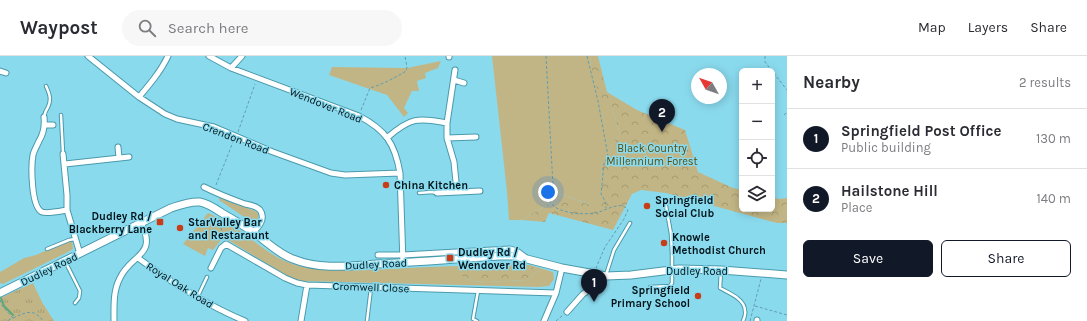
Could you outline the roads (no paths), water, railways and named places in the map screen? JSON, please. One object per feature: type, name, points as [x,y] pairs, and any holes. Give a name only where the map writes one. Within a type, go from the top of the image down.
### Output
[{"type":"main road","name":"Dudley Road","points":[[0,293],[164,211],[182,204],[201,202],[215,208],[253,232],[291,259],[316,265],[337,266],[514,256],[562,268],[606,276],[631,275],[672,269],[721,270],[787,275]]},
{"type":"street","name":"Crendon Road","points":[[88,56],[139,97],[165,114],[177,119],[214,127],[273,152],[331,174],[345,176],[400,173]]},
{"type":"street","points":[[139,97],[153,80],[168,56]]},
{"type":"street","name":"Wendover Road","points":[[210,56],[231,68],[359,116],[378,128],[388,137],[392,144],[400,173],[403,263]]},
{"type":"street","points":[[231,68],[242,56]]},
{"type":"street","points":[[455,70],[447,123],[447,138],[454,162],[457,192]]},
{"type":"street","points":[[0,71],[6,73]]},
{"type":"street","points":[[454,80],[464,83]]},
{"type":"street","points":[[44,117],[45,125],[33,154],[32,182],[34,197],[39,210],[42,212],[45,213],[67,210]]},
{"type":"street","points":[[388,137],[400,126],[409,122],[418,120],[447,123]]},
{"type":"street","points":[[45,125],[52,125]]},
{"type":"street","points":[[447,138],[476,136]]},
{"type":"street","points":[[118,147],[119,158]]},
{"type":"street","points":[[63,154],[65,164],[67,210],[80,254]]},
{"type":"street","points":[[65,164],[129,157]]},
{"type":"street","points":[[204,187],[228,199],[256,207],[260,210],[262,221],[259,227],[253,232]]},
{"type":"street","points":[[437,194],[480,190]]},
{"type":"street","points":[[114,321],[114,297],[119,279],[123,271],[143,253],[146,248],[147,242],[145,231],[141,223]]},
{"type":"street","name":"Cromwell Close","points":[[211,268],[221,248],[226,244],[285,278],[307,285],[556,294]]},
{"type":"street","points":[[378,255],[510,249],[517,251],[527,259]]},
{"type":"street","name":"Royal Oak Road","points":[[138,258],[165,278],[197,298],[246,321]]},
{"type":"street","points":[[544,321],[556,294],[562,268]]},
{"type":"street","points":[[567,312],[583,294],[606,276]]},
{"type":"street","points":[[302,321],[307,285]]},
{"type":"lane","points":[[44,117],[50,102],[50,95],[46,86]]},
{"type":"lane","points":[[61,115],[63,154]]},
{"type":"lane","points":[[419,193],[432,192],[437,194]]},
{"type":"lane","points":[[650,287],[670,286],[672,283],[671,234],[666,206]]},
{"type":"lane","points":[[606,276],[614,250],[630,223]]},
{"type":"lane","points":[[47,249],[75,238]]},
{"type":"lane","points":[[65,261],[80,291],[75,303]]},
{"type":"lane","points":[[721,270],[720,288],[743,303],[746,312],[743,321]]},
{"type":"lane","points":[[197,298],[207,276]]},
{"type":"lane","points":[[367,321],[371,288]]},
{"type":"lane","points":[[477,321],[473,319],[478,291]]},
{"type":"waterway","points":[[1,298],[4,306],[13,315]]},
{"type":"place","name":"Hailstone Hill","points":[[662,132]]},
{"type":"place","name":"China Kitchen","points":[[386,185]]},
{"type":"place","name":"Springfield Social Club","points":[[647,206]]},
{"type":"place","name":"Dudley Rd / Blackberry Lane","points":[[160,222]]},
{"type":"place","name":"StarValley Bar and Restaraunt","points":[[180,228]]},
{"type":"place","name":"Knowle Methodist Church","points":[[664,243]]},
{"type":"place","name":"Dudley Rd / Wendover Rd","points":[[450,258]]},
{"type":"place","name":"Springfield Primary School","points":[[698,296]]},
{"type":"place","name":"Springfield Post Office","points":[[594,302]]},
{"type":"park label","name":"Black Country Millennium Forest","points":[[652,154]]}]
